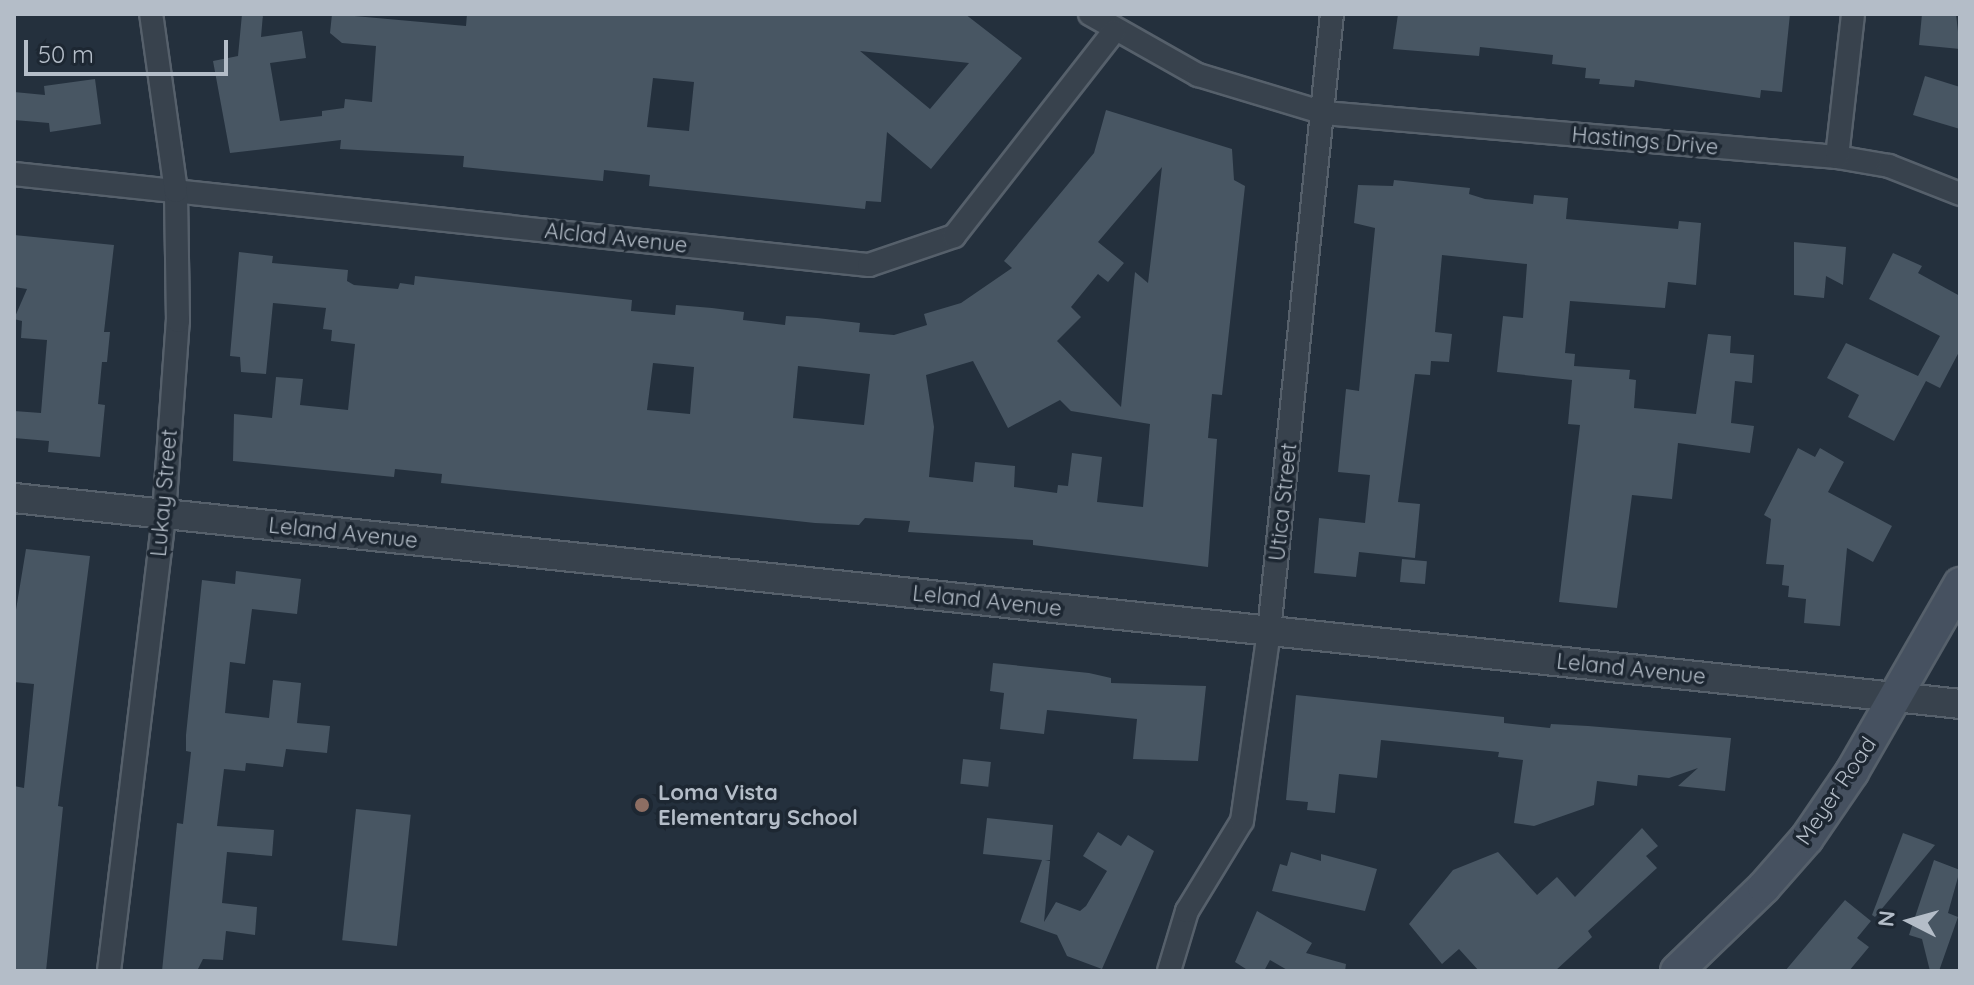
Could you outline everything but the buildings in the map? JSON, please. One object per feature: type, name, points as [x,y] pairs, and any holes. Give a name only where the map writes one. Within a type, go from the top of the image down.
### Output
[{"type":"main road","name":"Meyer Road","points":[[1677,971],[1764,887],[1807,838],[1895,697],[1960,584]]},
{"type":"street","name":"Lukay Street","points":[[109,971],[164,514],[178,321],[176,191],[151,14]]},
{"type":"street","name":"Hastings Drive","points":[[1090,14],[1114,31],[1198,75],[1324,113],[1837,157],[1889,166],[1960,194]]},
{"type":"street","name":"Utica Street","points":[[1169,971],[1187,911],[1242,821],[1269,631],[1332,14]]},
{"type":"street","points":[[1837,157],[1853,14]]},
{"type":"street","name":"Alclad Avenue","points":[[14,174],[869,265],[954,236],[1114,31]]},
{"type":"street","name":"Leland Avenue","points":[[14,498],[1960,704]]},
{"type":"place","name":"Loma Vista Elementary School","points":[[642,805]]}]
